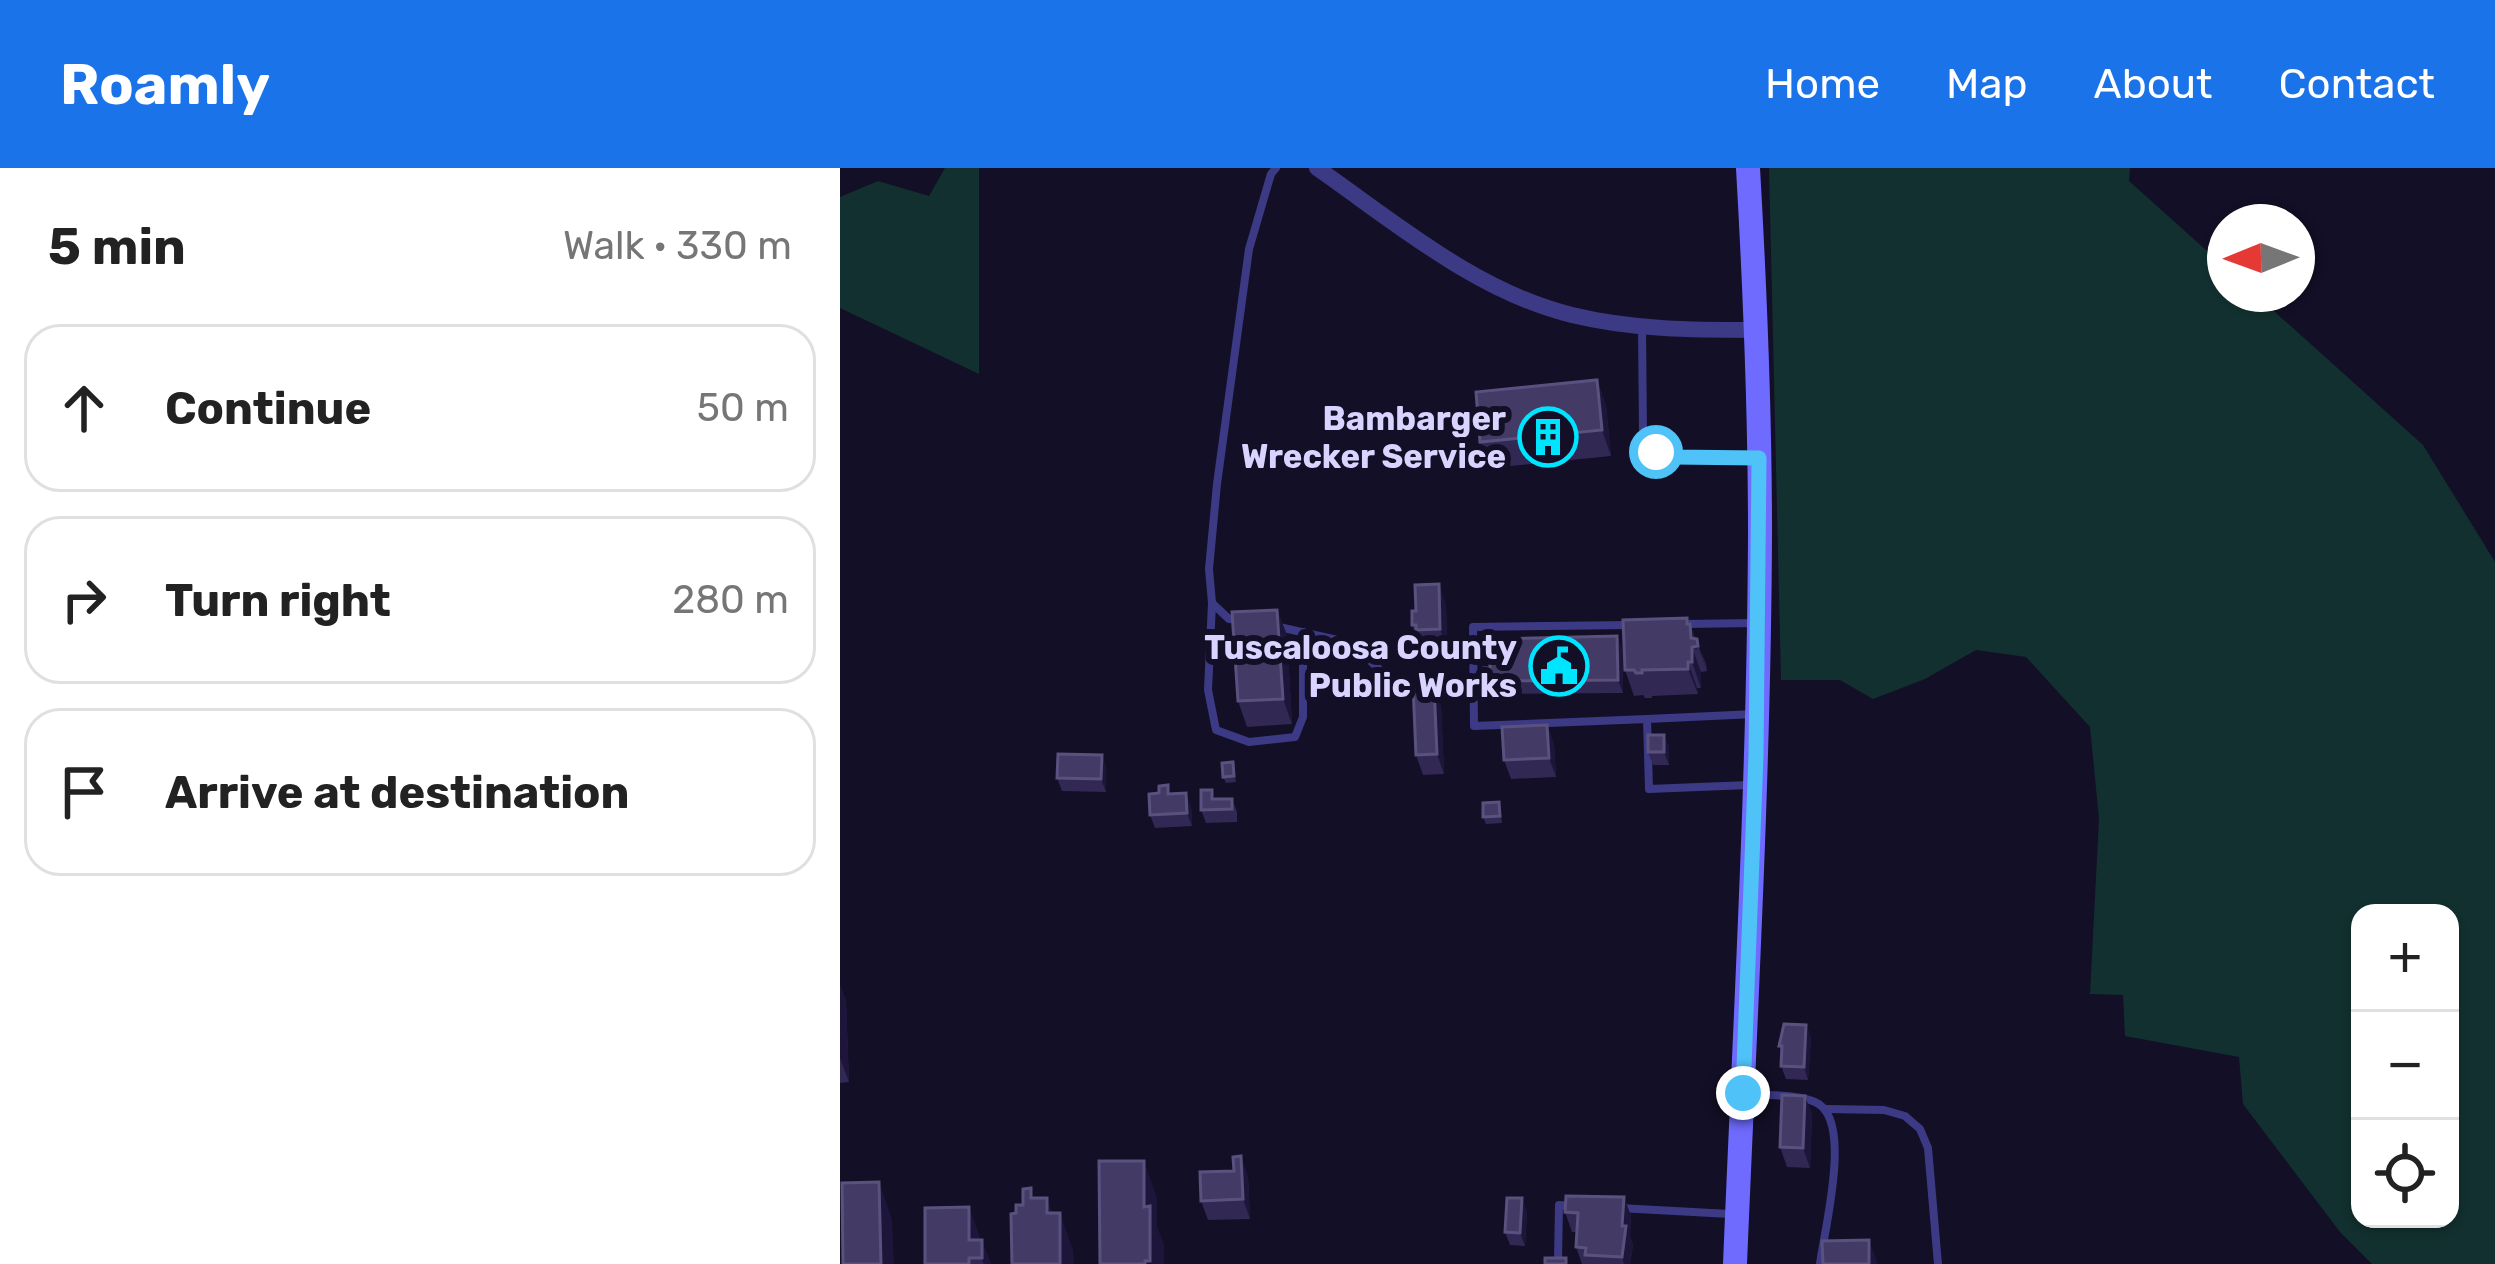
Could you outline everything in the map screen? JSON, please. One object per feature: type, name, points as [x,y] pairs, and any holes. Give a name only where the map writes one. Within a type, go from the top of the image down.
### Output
[{"type":"main road","points":[[1735,1264],[1757,714],[1757,330],[1748,168]]},
{"type":"street","points":[[1316,168],[1450,260],[1515,296],[1568,314],[1642,327],[1757,330]]},
{"type":"lane","points":[[1276,168],[1250,249],[1217,484],[1209,569],[1208,691],[1216,730],[1249,742],[1294,736],[1304,717],[1303,632]]},
{"type":"lane","points":[[1642,327],[1643,434],[1656,452],[1673,457],[1759,458]]},
{"type":"lane","points":[[1212,603],[1229,619],[1250,622]]},
{"type":"lane","points":[[1663,624],[1758,623]]},
{"type":"lane","points":[[1271,625],[1351,643],[1404,692],[1474,695]]},
{"type":"lane","points":[[1640,625],[1473,627],[1474,726],[1757,714]]},
{"type":"lane","points":[[1647,719],[1649,789],[1755,784]]},
{"type":"lane","points":[[1743,1093],[1812,1100],[1828,1109],[1884,1110],[1905,1117],[1920,1129],[1928,1148],[1938,1264]]},
{"type":"lane","points":[[1820,1264],[1834,1168],[1834,1127],[1828,1109]]},
{"type":"lane","points":[[1558,1260],[1559,1205],[1581,1206]]},
{"type":"lane","points":[[1602,1207],[1737,1214]]},
{"type":"green space","points":[[945,168],[979,168],[979,374],[840,308],[840,197],[878,181],[929,196]]},
{"type":"green space","points":[[1769,168],[2130,168],[2129,181],[2207,251],[2207,312],[2275,312],[2423,445],[2495,562],[2495,1264],[2372,1264],[2340,1232],[2243,1104],[2239,1057],[2125,1036],[2123,995],[2090,994],[2099,819],[2090,727],[2026,657],[1976,650],[1925,679],[1873,699],[1840,680],[1781,680]]},
{"type":"building","points":[[1597,380],[1602,430],[1480,442],[1476,392]]},
{"type":"building","points":[[1439,584],[1440,629],[1416,630],[1412,625],[1415,585]]},
{"type":"building","points":[[1277,610],[1283,699],[1238,701],[1232,612]]},
{"type":"building","points":[[1687,618],[1698,646],[1692,647],[1688,669],[1625,670],[1623,620]]},
{"type":"building","name":"Tuscaloosa County Public Works","points":[[1617,636],[1618,680],[1484,681],[1484,668],[1490,668],[1490,639]]},
{"type":"building","points":[[1434,685],[1437,754],[1416,755],[1413,686]]},
{"type":"building","points":[[1547,725],[1549,758],[1504,760],[1502,727]]},
{"type":"building","points":[[1648,735],[1664,735],[1664,752],[1648,752]]},
{"type":"building","points":[[1058,754],[1102,755],[1101,779],[1057,778]]},
{"type":"building","points":[[1233,762],[1234,776],[1223,777],[1222,763]]},
{"type":"building","points":[[1168,785],[1168,794],[1186,793],[1187,813],[1150,815],[1149,794]]},
{"type":"building","points":[[1201,790],[1212,790],[1212,799],[1232,799],[1232,809],[1201,810]]},
{"type":"building","points":[[1499,802],[1500,816],[1483,817],[1483,803]]},
{"type":"building","points":[[1784,1024],[1806,1025],[1804,1067],[1781,1066]]},
{"type":"building","points":[[1782,1095],[1805,1096],[1803,1148],[1780,1147]]},
{"type":"building","points":[[1241,1156],[1243,1199],[1201,1201],[1200,1172],[1234,1171],[1233,1157]]},
{"type":"building","points":[[1099,1161],[1144,1161],[1144,1207],[1150,1206],[1150,1261],[1145,1264],[1100,1264]]},
{"type":"building","points":[[879,1182],[881,1264],[843,1264],[842,1183]]},
{"type":"building","points":[[1031,1188],[1031,1198],[1047,1198],[1047,1213],[1060,1213],[1060,1264],[1012,1264],[1011,1214],[1016,1213],[1016,1205],[1023,1205],[1023,1189]]},
{"type":"building","points":[[1566,1196],[1624,1197],[1622,1257],[1585,1255],[1586,1248],[1576,1247],[1578,1213],[1565,1212]]},
{"type":"building","points":[[1507,1198],[1522,1198],[1520,1233],[1505,1232]]},
{"type":"building","points":[[969,1207],[969,1240],[982,1240],[982,1258],[969,1258],[969,1264],[925,1264],[925,1208]]},
{"type":"building","points":[[1869,1240],[1869,1264],[1823,1264],[1822,1241]]},
{"type":"building","points":[[1545,1258],[1566,1258],[1566,1264],[1545,1264]]},
{"type":"place","name":"Bambarger Wrecker Service","points":[[1548,437]]},
{"type":"place","name":"Tuscaloosa County Public Works","points":[[1559,666]]},
{"type":"route","points":[[1656,452],[1673,457],[1759,458],[1756,755],[1743,1093]]}]
